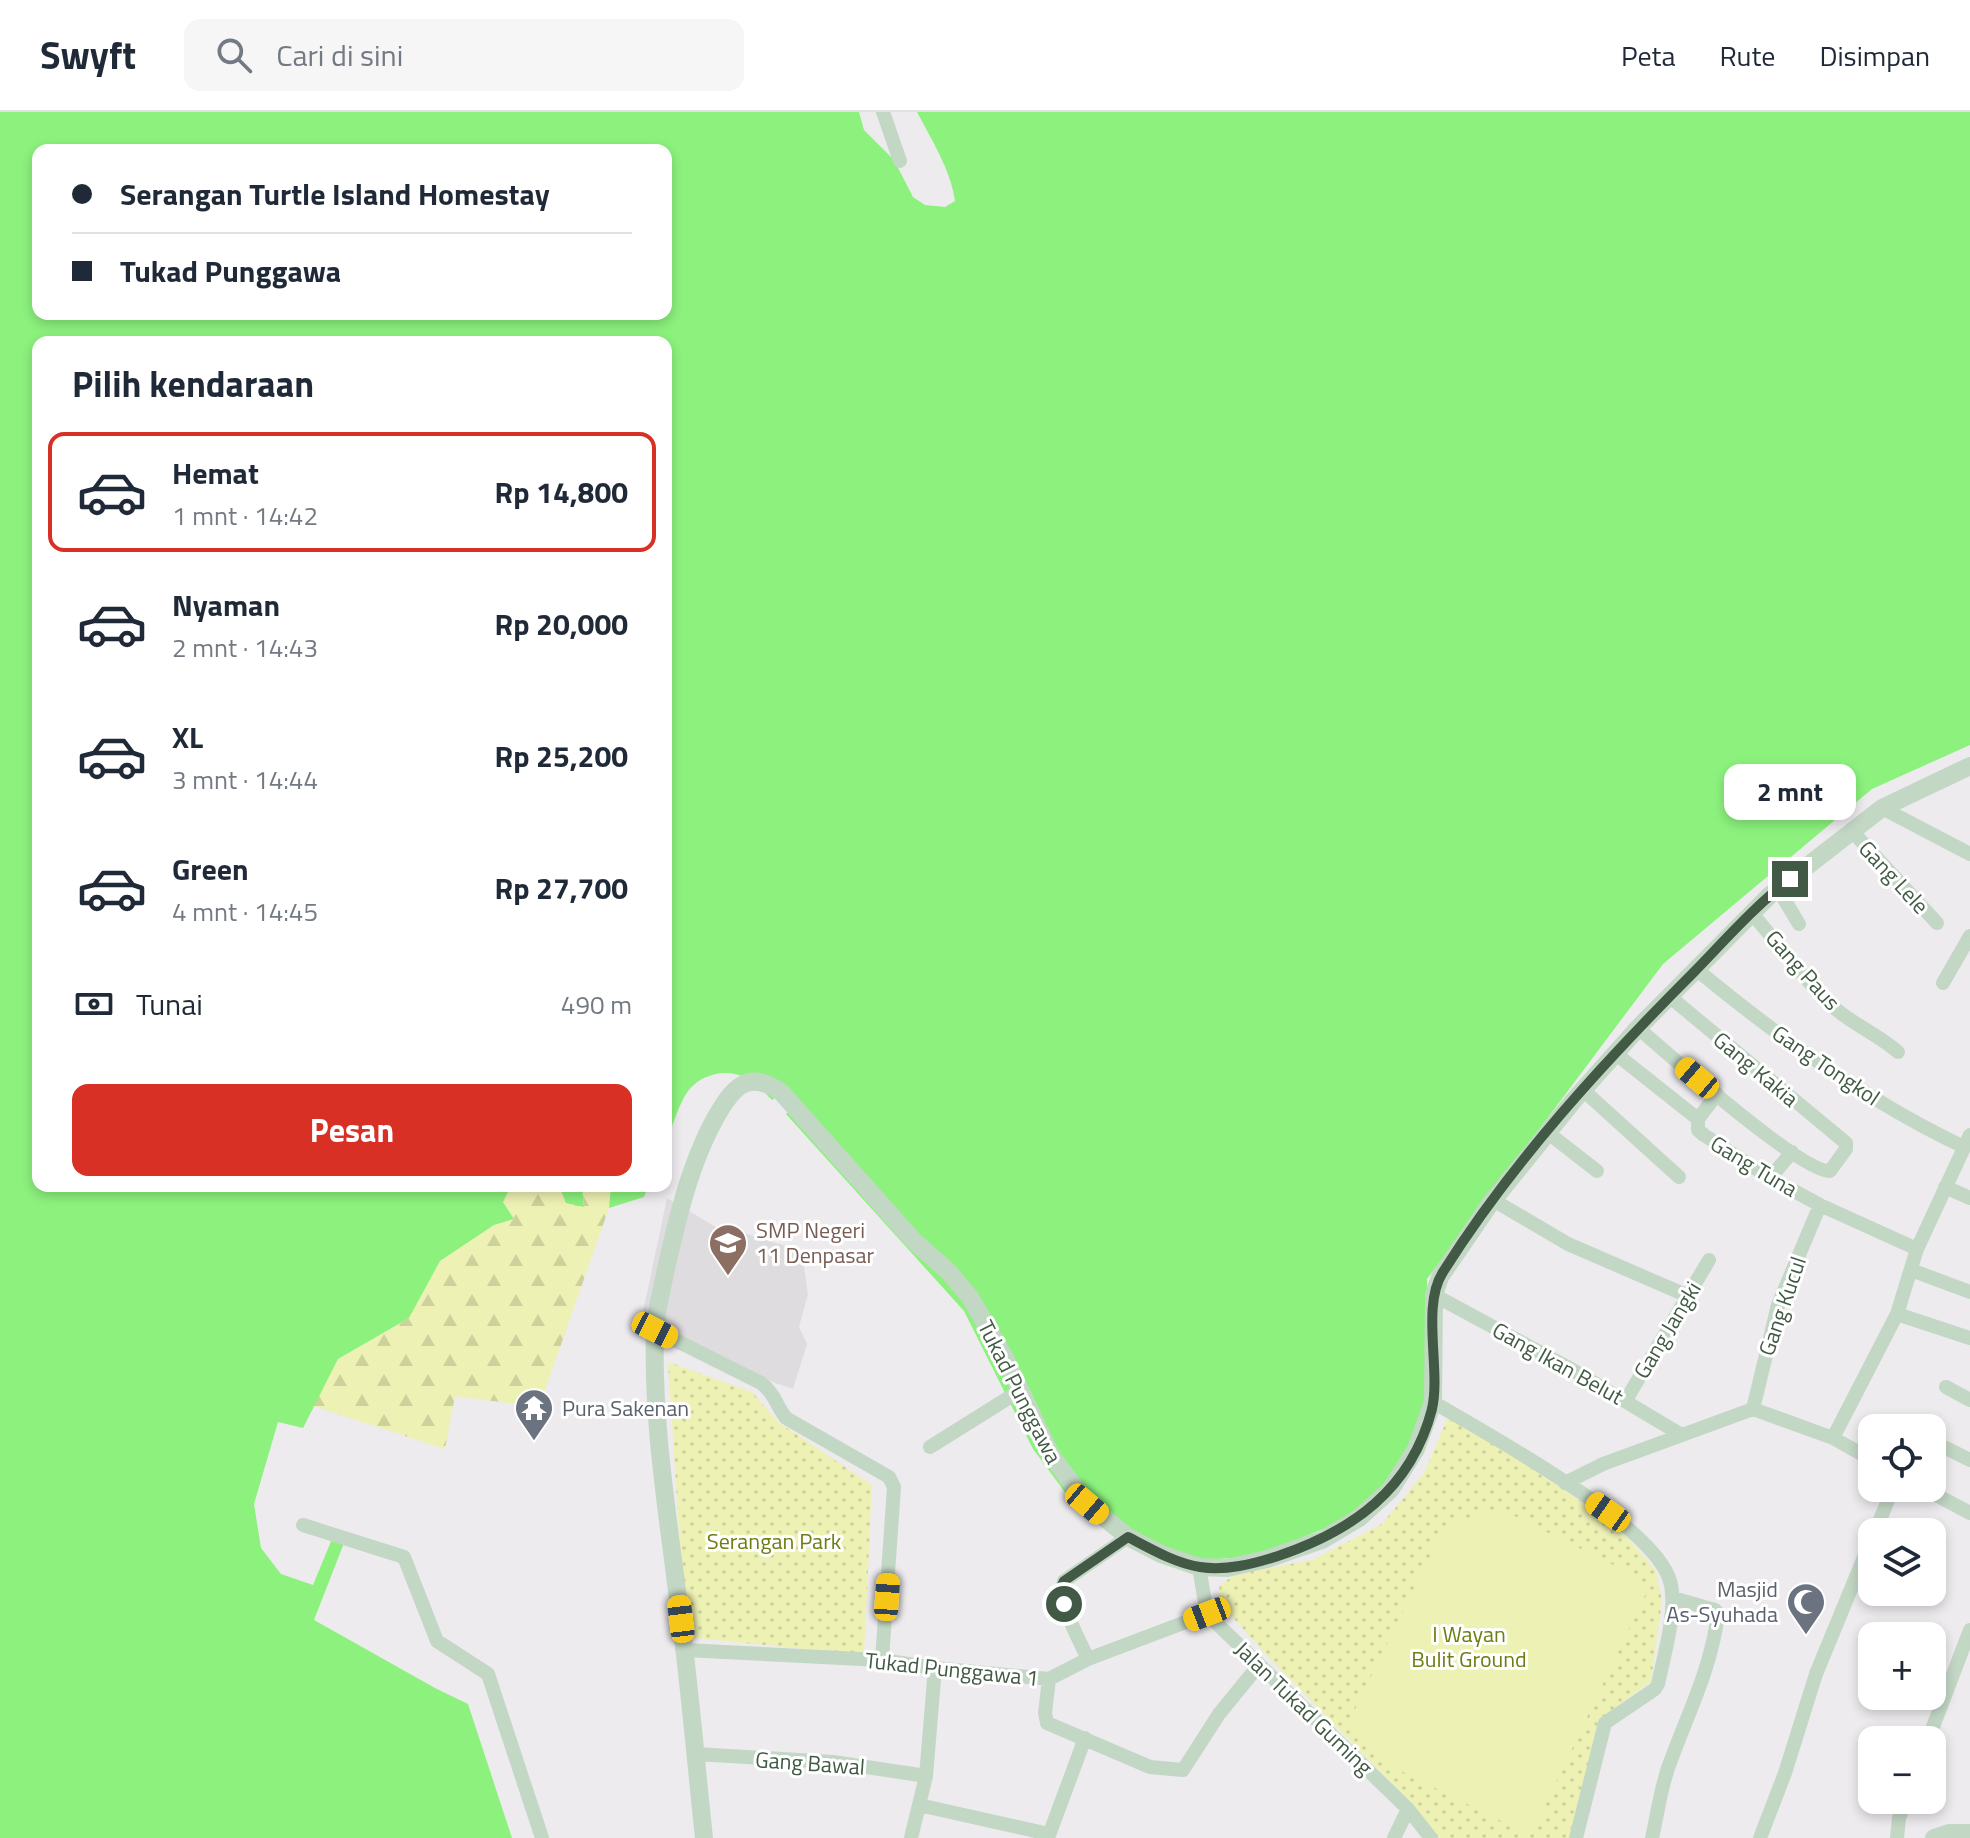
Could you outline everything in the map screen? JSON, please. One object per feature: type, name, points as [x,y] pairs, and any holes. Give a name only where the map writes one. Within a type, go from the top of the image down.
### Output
[{"type":"street","points":[[883,112],[900,161]]},
{"type":"street","name":"Tukad Punggawa","points":[[704,1838],[665,1494],[655,1330],[677,1223],[695,1167],[712,1124],[726,1099],[738,1086],[759,1082],[781,1092],[915,1242],[948,1271],[970,1297],[1021,1390],[1051,1455],[1087,1504],[1128,1537],[1161,1554],[1199,1567],[1227,1568],[1267,1559],[1322,1540],[1359,1518],[1391,1489],[1416,1449],[1433,1402],[1434,1295],[1443,1271],[1493,1200],[1583,1090],[1638,1028],[1770,895],[1882,808],[1970,766]]},
{"type":"street","points":[[1882,808],[1970,854]]},
{"type":"street","name":"Gang Lele","points":[[1852,831],[1937,923]]},
{"type":"street","points":[[1777,887],[1799,924]]},
{"type":"street","name":"Gang Paus","points":[[1751,912],[1822,996],[1898,1052]]},
{"type":"street","points":[[1943,983],[1970,936]]},
{"type":"street","name":"Gang Tongkol","points":[[1696,969],[1739,1005],[1827,1069],[1912,1122],[1967,1141]]},
{"type":"street","name":"Gang Kakia","points":[[1669,996],[1844,1141],[1846,1149],[1828,1172],[1792,1152]]},
{"type":"street","points":[[1638,1028],[1792,1152],[1770,1178]]},
{"type":"street","name":"Gang Tuna","points":[[1616,1054],[1698,1119],[1698,1130],[1704,1135],[1770,1178],[1820,1205],[1917,1249]]},
{"type":"street","points":[[1583,1090],[1679,1177]]},
{"type":"street","points":[[1698,1119],[1717,1094]]},
{"type":"street","points":[[1547,1132],[1597,1171]]},
{"type":"street","points":[[1833,1438],[1897,1314],[1917,1249],[1967,1141]]},
{"type":"street","points":[[1945,1187],[1970,1198]]},
{"type":"street","points":[[1493,1200],[1579,1250],[1688,1296]]},
{"type":"street","name":"Gang Kucul","points":[[1753,1409],[1778,1305],[1820,1205]]},
{"type":"street","name":"Gang Jangki","points":[[1626,1400],[1709,1260]]},
{"type":"street","points":[[1911,1270],[1970,1292]]},
{"type":"street","name":"Gang Ikan Belut","points":[[1434,1295],[1626,1400],[1680,1434]]},
{"type":"street","points":[[1897,1314],[1970,1338]]},
{"type":"street","points":[[655,1330],[761,1383],[774,1394],[778,1408],[786,1418],[889,1477],[894,1487],[882,1660]]},
{"type":"street","points":[[1946,1387],[1970,1400]]},
{"type":"street","points":[[930,1447],[1021,1390]]},
{"type":"street","points":[[1433,1402],[1608,1512],[1649,1549],[1669,1576],[1673,1598],[1658,1684],[1605,1723],[1576,1838]]},
{"type":"street","points":[[1565,1483],[1603,1464],[1753,1409],[1833,1438],[1858,1452]]},
{"type":"street","points":[[1946,1448],[1970,1460]]},
{"type":"street","points":[[1946,1500],[1970,1513]]},
{"type":"street","points":[[303,1525],[404,1557],[437,1641],[488,1674],[542,1838]]},
{"type":"street","points":[[1088,1659],[1064,1604],[1061,1587],[1064,1581],[1128,1537]]},
{"type":"street","points":[[1199,1567],[1207,1614]]},
{"type":"street","points":[[1760,1838],[1785,1773],[1816,1674],[1858,1572]]},
{"type":"street","points":[[1652,1838],[1669,1763],[1704,1679],[1718,1613],[1673,1598]]},
{"type":"street","name":"Tukad Punggawa 1","points":[[685,1650],[882,1660],[1049,1679],[1088,1659],[1207,1614]]},
{"type":"street","name":"Jalan Tukad Guming","points":[[1207,1614],[1408,1809],[1431,1838]]},
{"type":"street","points":[[1933,1726],[1970,1630]]},
{"type":"street","points":[[1049,1679],[1045,1719],[1054,1727],[1150,1767],[1183,1770],[1219,1714],[1259,1665]]},
{"type":"street","points":[[911,1838],[926,1776],[935,1668]]},
{"type":"street","points":[[919,1805],[1048,1836],[1085,1738]]},
{"type":"street","name":"Gang Bawal","points":[[695,1754],[833,1762],[926,1776]]},
{"type":"street","points":[[1394,1838],[1408,1809]]},
{"type":"street","points":[[1897,1838],[1901,1814]]},
{"type":"street","points":[[1934,1838],[1949,1833],[1970,1833]]},
{"type":"shaded area","points":[[0,112],[859,112],[864,130],[894,160],[913,197],[925,205],[945,207],[955,201],[953,189],[940,155],[917,112],[1970,112],[1970,745],[1872,789],[1663,964],[1427,1279],[1429,1386],[1409,1446],[1367,1511],[1249,1557],[1169,1562],[1116,1537],[1070,1499],[1033,1449],[964,1311],[786,1114],[792,1109],[779,1095],[772,1100],[742,1076],[726,1073],[711,1075],[697,1082],[686,1094],[672,1126],[672,336],[32,336],[32,1192],[508,1192],[503,1202],[514,1219],[494,1225],[440,1261],[409,1318],[338,1359],[303,1428],[278,1422],[254,1504],[261,1548],[281,1574],[313,1585],[332,1539],[344,1543],[314,1620],[468,1704],[512,1838],[0,1838]]},
{"type":"shaded area","points":[[562,1192],[583,1192],[584,1207],[566,1203]]},
{"type":"shaded area","points":[[610,1192],[646,1192],[644,1197],[609,1208]]},
{"type":"shaded area","name":"SMP Negeri 11 Denpasar","points":[[667,1198],[729,1235],[737,1231],[786,1246],[803,1260],[808,1294],[799,1327],[807,1344],[793,1389],[638,1336]]},
{"type":"green space","points":[[508,1192],[566,1192],[584,1206],[583,1192],[610,1192],[609,1208],[539,1407],[455,1396],[445,1449],[313,1406],[338,1359],[409,1318],[440,1261],[494,1225],[514,1219],[503,1202]]},
{"type":"green space","name":"Serangan Park","points":[[668,1362],[752,1392],[778,1422],[872,1485],[864,1655],[686,1637]]},
{"type":"green space","name":"I Wayan Bulit Ground","points":[[1449,1415],[1572,1495],[1625,1535],[1656,1571],[1662,1601],[1651,1681],[1600,1719],[1569,1838],[1439,1838],[1414,1806],[1270,1659],[1221,1604],[1219,1586],[1236,1574],[1312,1560],[1382,1524],[1424,1473]]},
{"type":"green space","points":[[1498,1508],[1640,1578],[1647,1591],[1532,1833],[1523,1832],[1391,1766],[1348,1724],[1444,1527]]},
{"type":"place","name":"SMP Negeri 11 Denpasar","points":[[728,1277]]},
{"type":"place","name":"Pura Sakenan","points":[[534,1442]]},
{"type":"place","name":"Masjid As-Syuhada","points":[[1806,1636]]},
{"type":"route","points":[[1064,1604],[1061,1595],[1064,1581],[1128,1537],[1161,1554],[1199,1567],[1227,1568],[1267,1559],[1322,1540],[1379,1502],[1416,1449],[1431,1412],[1434,1295],[1443,1271],[1525,1158],[1583,1090],[1638,1028],[1751,912],[1790,879]]}]
